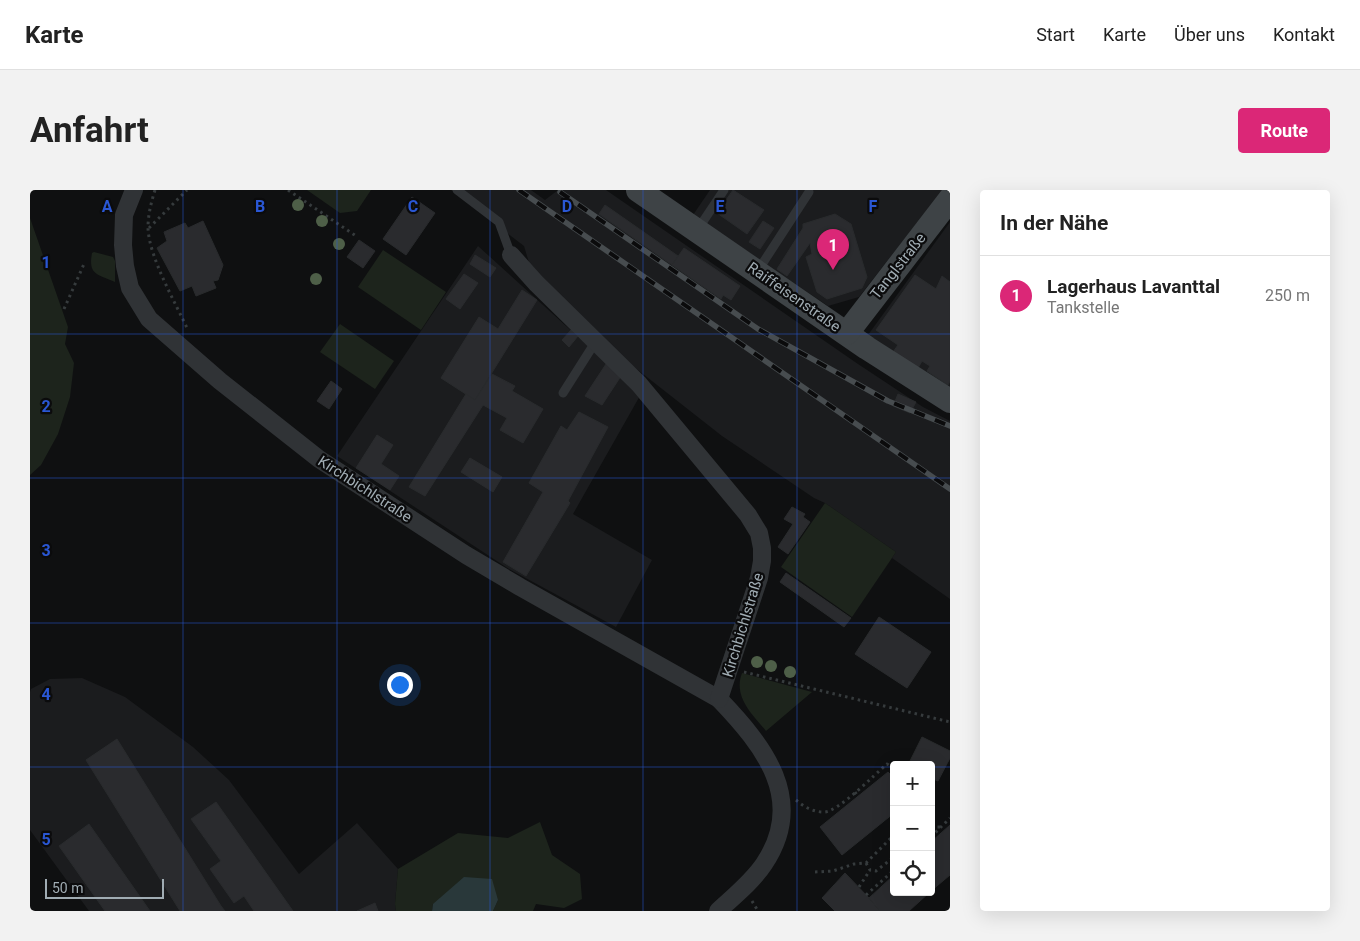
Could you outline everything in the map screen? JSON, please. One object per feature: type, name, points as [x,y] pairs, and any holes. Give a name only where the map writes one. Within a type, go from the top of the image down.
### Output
[{"type":"street","name":"Kirchbichlstraße","points":[[134,190],[124,215],[124,266],[130,288],[148,319],[244,401],[319,459],[520,587],[719,699],[740,721],[760,746],[771,766],[779,788],[782,810],[778,832],[763,865],[718,911]]},
{"type":"street","name":"Raiffeisenstraße","points":[[638,190],[950,402]]},
{"type":"street","name":"Tanglstraße","points":[[847,333],[950,199]]},
{"type":"street","name":"Kirchbichlstraße","points":[[512,255],[536,283],[639,384],[748,515],[758,533],[762,548],[759,578],[719,699]]},
{"type":"lane","points":[[457,190],[500,222],[512,255]]},
{"type":"lane","points":[[698,230],[724,190]]},
{"type":"lane","points":[[757,272],[809,192]]},
{"type":"lane","points":[[563,393],[596,341]]},
{"type":"path","points":[[155,190],[150,207],[148,228],[152,251],[191,337]]},
{"type":"path","points":[[148,228],[187,190]]},
{"type":"path","points":[[288,190],[356,236]]},
{"type":"path","points":[[64,309],[84,264]]},
{"type":"path","points":[[729,668],[950,722]]},
{"type":"path","points":[[790,795],[806,809],[825,812],[836,809],[887,764],[890,766]]},
{"type":"path","points":[[855,792],[858,797]]},
{"type":"path","points":[[935,833],[950,818]]},
{"type":"path","points":[[935,827],[942,827]]},
{"type":"path","points":[[815,872],[833,871],[854,864],[866,863],[890,839]]},
{"type":"path","points":[[870,870],[876,871],[890,860]]},
{"type":"path","points":[[866,863],[870,870]]},
{"type":"path","points":[[858,887],[870,870]]},
{"type":"path","points":[[866,895],[890,874]]},
{"type":"shaded area","points":[[307,190],[371,190],[357,211],[340,213]]},
{"type":"shaded area","points":[[451,190],[531,190],[545,200],[558,190],[606,190],[858,364],[923,407],[950,421],[950,599],[892,558],[896,552],[722,436],[629,363],[530,266],[524,246]]},
{"type":"shaded area","points":[[710,190],[943,190],[859,297],[828,306],[693,215]]},
{"type":"shaded area","points":[[30,218],[68,327],[65,344],[74,363],[70,397],[58,434],[41,465],[30,475]]},
{"type":"shaded area","points":[[950,222],[950,387],[868,335]]},
{"type":"shaded area","points":[[478,246],[641,394],[573,514],[652,560],[616,627],[509,569],[337,456]]},
{"type":"shaded area","points":[[383,250],[446,292],[421,330],[358,287]]},
{"type":"shaded area","points":[[92,253],[113,257],[115,261],[115,282],[95,273],[91,266]]},
{"type":"shaded area","points":[[340,324],[394,361],[375,389],[320,352]]},
{"type":"shaded area","points":[[825,503],[896,552],[852,617],[781,567]]},
{"type":"shaded area","points":[[742,673],[812,692],[766,731],[745,705],[740,690]]},
{"type":"shaded area","points":[[82,678],[125,697],[193,747],[229,780],[299,874],[357,823],[398,869],[396,911],[89,911],[30,830],[31,689],[50,679]]},
{"type":"shaded area","points":[[540,822],[552,855],[580,874],[582,899],[564,908],[536,904],[533,911],[493,911],[498,900],[433,904],[432,911],[396,911],[398,869],[458,833],[508,838]]},
{"type":"shaded area","points":[[464,877],[492,879],[498,900],[493,911],[432,911],[433,904]]},
{"type":"building","points":[[733,190],[764,210],[747,234],[717,213]]},
{"type":"building","points":[[412,197],[435,213],[406,255],[383,239]]},
{"type":"building","points":[[605,205],[678,256],[672,265],[599,214]]},
{"type":"building","points":[[835,214],[851,224],[867,277],[862,288],[827,299],[817,292],[806,257],[812,254],[810,243],[787,276],[777,269],[803,228],[803,224]]},
{"type":"building","points":[[203,221],[223,265],[218,280],[213,281],[216,288],[196,296],[192,286],[180,291],[157,248],[167,241],[164,232],[185,223],[188,228]]},
{"type":"building","points":[[763,221],[774,228],[760,249],[749,242]]},
{"type":"building","points":[[359,240],[375,251],[363,268],[347,257]]},
{"type":"building","points":[[684,248],[740,286],[731,300],[723,295],[721,299],[672,265]]},
{"type":"building","points":[[475,255],[496,268],[490,277],[470,264]]},
{"type":"building","points":[[464,274],[478,283],[460,309],[446,299]]},
{"type":"building","points":[[915,275],[936,289],[942,276],[950,282],[950,381],[948,385],[927,371],[930,366],[922,361],[918,368],[893,352],[898,345],[876,330]]},
{"type":"building","points":[[522,290],[537,300],[475,400],[441,378],[479,317],[498,329]]},
{"type":"building","points":[[571,330],[578,336],[569,347],[562,340]]},
{"type":"building","points":[[608,361],[621,376],[602,405],[585,396]]},
{"type":"building","points":[[492,374],[515,386],[512,391],[543,409],[523,443],[500,430],[507,418],[483,405],[425,496],[409,487],[466,394],[475,400]]},
{"type":"building","points":[[331,381],[342,389],[329,409],[317,401]]},
{"type":"building","points":[[898,394],[916,402],[910,413],[893,406]]},
{"type":"building","points":[[579,412],[608,427],[568,501],[570,503],[526,576],[503,562],[543,492],[529,483],[561,426],[567,430]]},
{"type":"building","points":[[377,435],[393,445],[381,464],[399,476],[390,490],[356,468]]},
{"type":"building","points":[[470,458],[502,477],[493,492],[461,472]]},
{"type":"building","points":[[792,507],[805,514],[803,517],[810,522],[788,554],[778,547],[793,524],[784,519]]},
{"type":"building","points":[[786,573],[851,618],[844,627],[780,582]]},
{"type":"building","points":[[879,617],[931,652],[907,688],[855,654]]},
{"type":"building","points":[[922,737],[950,751],[950,758],[938,781],[935,780],[935,761],[910,761]]},
{"type":"building","points":[[117,739],[225,911],[180,911],[86,760]]},
{"type":"building","points":[[888,772],[890,774],[890,816],[842,855],[820,827]]},
{"type":"building","points":[[216,802],[293,911],[254,911],[244,896],[234,903],[210,869],[221,861],[191,819]]},
{"type":"building","points":[[89,824],[150,911],[105,911],[59,846]]},
{"type":"building","points":[[950,825],[950,875],[935,888],[935,851],[935,838]]},
{"type":"building","points":[[845,873],[880,911],[835,911],[822,898]]},
{"type":"building","points":[[890,879],[890,896],[926,896],[909,911],[880,911],[869,898]]},
{"type":"building","points":[[375,903],[378,911],[357,911]]},
{"type":"railway","points":[[519,190],[950,489]]},
{"type":"railway","points":[[560,192],[758,329],[888,401],[950,426]]},
{"type":"place","name":"Lagerhaus Lavanttal","points":[[833,270]]}]
